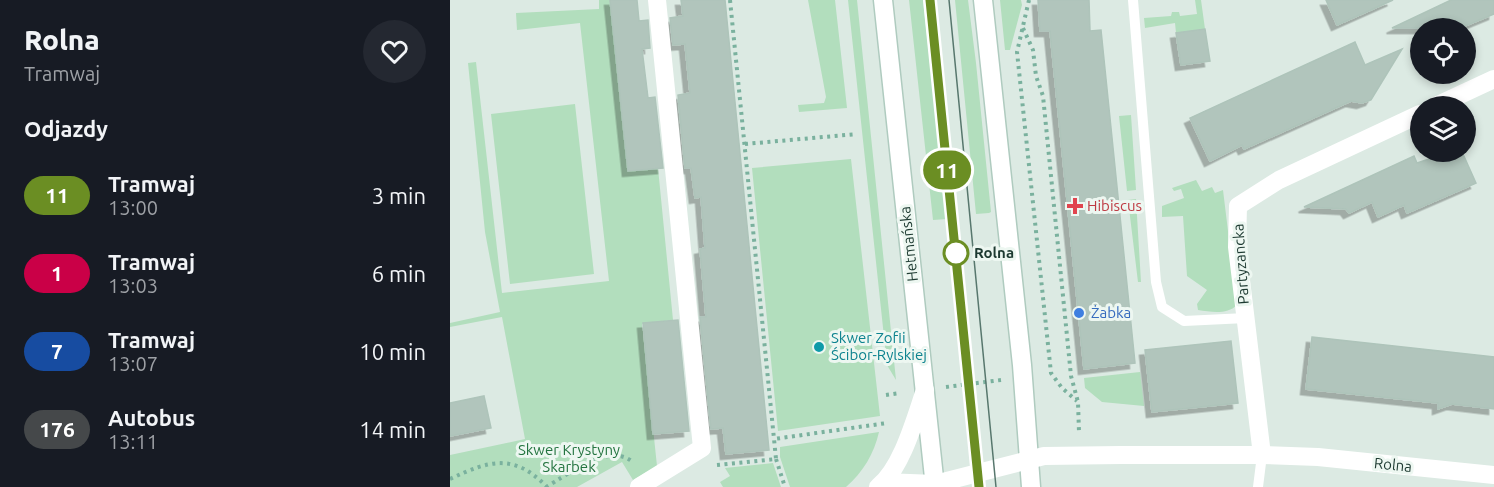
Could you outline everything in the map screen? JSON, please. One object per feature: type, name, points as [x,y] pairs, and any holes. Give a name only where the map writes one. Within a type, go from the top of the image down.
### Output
[{"type":"street","points":[[643,484],[702,448],[657,0]]},
{"type":"street","name":"Hetmańska","points":[[883,0],[934,486]]},
{"type":"street","points":[[983,0],[1023,377],[1031,487]]},
{"type":"street","points":[[1457,96],[1494,79]]},
{"type":"street","name":"Partyzancka","points":[[1262,454],[1237,247],[1238,206],[1279,180],[1410,119]]},
{"type":"street","name":"Rolna","points":[[881,484],[908,442],[925,390]]},
{"type":"street","name":"Rolna","points":[[881,484],[934,486],[1044,456],[1262,454],[1494,475]]},
{"type":"lane","points":[[1133,0],[1156,282],[1162,307],[1184,321],[1246,318]]},
{"type":"lane","points":[[1258,487],[1262,454]]},
{"type":"path","points":[[730,0],[776,459],[785,487]]},
{"type":"path","points":[[1023,28],[1033,50],[1036,76],[1043,96],[1071,376],[1078,402],[1062,388],[1051,373],[1017,51],[1029,0]]},
{"type":"path","points":[[745,144],[857,134]]},
{"type":"path","points":[[886,395],[1051,373]]},
{"type":"path","points":[[774,440],[887,423]]},
{"type":"path","points":[[450,479],[483,465],[501,462],[516,464],[533,472],[547,487],[588,463],[615,454],[628,458],[637,465],[643,484]]},
{"type":"path","points":[[714,465],[776,459]]},
{"type":"green space","name":"Skwer Krystyny Skarbek","points":[[599,0],[610,0],[628,171],[658,168],[673,320],[642,324],[657,466],[633,480],[622,462],[577,487],[450,487],[450,455],[525,439],[502,317],[450,327],[450,323],[500,312],[485,232],[468,63],[476,62],[502,293],[609,281],[580,23],[517,30],[516,13],[599,9]]},
{"type":"green space","points":[[808,0],[835,0],[847,108],[799,112],[798,105],[824,103],[826,97]]},
{"type":"green space","points":[[848,0],[857,0],[896,380],[887,365]]},
{"type":"green space","points":[[909,0],[923,0],[947,219],[933,220]]},
{"type":"green space","points":[[955,0],[968,0],[991,212],[989,213],[976,214]]},
{"type":"green space","points":[[1000,0],[1021,0],[1022,5],[1010,50],[1005,50]]},
{"type":"green space","points":[[1195,0],[1201,0],[1205,29],[1176,33],[1175,23],[1145,28],[1144,18],[1171,16],[1172,12],[1179,12],[1180,16],[1197,14]]},
{"type":"green space","points":[[575,104],[594,274],[510,284],[491,114]]},
{"type":"green space","points":[[1131,115],[1136,190],[1127,191],[1119,116]]},
{"type":"green space","points":[[851,159],[880,416],[778,431],[752,168]]},
{"type":"green space","points":[[1196,180],[1202,191],[1212,187],[1215,193],[1223,190],[1237,305],[1224,312],[1198,310],[1197,304],[1207,290],[1187,276],[1183,216],[1162,217],[1162,206],[1184,198],[1181,189],[1174,191],[1172,188]]},
{"type":"green space","points":[[1136,199],[1141,282],[1138,282],[1128,200]]},
{"type":"green space","points":[[1140,372],[1144,406],[1102,402],[1085,388],[1084,378]]},
{"type":"green space","points":[[879,432],[867,462],[846,487],[790,487],[780,457],[780,447]]},
{"type":"green space","points":[[773,463],[781,487],[723,487],[720,482],[730,476],[725,468]]},
{"type":"building","points":[[610,0],[637,0],[639,21],[648,20],[650,48],[642,49],[648,98],[655,97],[663,168],[628,171]]},
{"type":"building","points":[[681,0],[725,0],[769,450],[726,454],[723,428],[711,429],[700,317],[706,317],[700,249],[705,248],[701,197],[695,198],[691,168],[685,168],[678,95],[690,93],[685,44],[673,45],[670,18],[683,16]]},
{"type":"building","points":[[1038,0],[1089,0],[1090,31],[1101,30],[1135,363],[1084,369],[1050,31],[1040,31]]},
{"type":"building","points":[[1326,0],[1393,0],[1337,25]]},
{"type":"building","points":[[1451,0],[1494,0],[1494,14],[1476,21],[1476,18],[1413,18]]},
{"type":"building","points":[[1410,19],[1410,28],[1392,28]]},
{"type":"building","points":[[1205,29],[1210,61],[1181,65],[1176,33]]},
{"type":"building","points":[[1355,42],[1365,65],[1402,49],[1371,100],[1362,103],[1351,101],[1244,149],[1242,145],[1210,161],[1190,118]]},
{"type":"building","points":[[1410,158],[1410,162],[1467,162],[1476,183],[1407,213],[1404,205],[1378,217],[1372,202],[1349,213],[1346,209],[1304,207]]},
{"type":"building","points":[[678,320],[689,431],[653,434],[643,323]]},
{"type":"building","points":[[1312,337],[1494,357],[1494,409],[1452,404],[1438,409],[1438,403],[1306,389]]},
{"type":"building","points":[[1231,341],[1238,403],[1152,412],[1145,350]]},
{"type":"building","points":[[484,396],[491,428],[450,436],[450,403]]},
{"type":"tram line","points":[[930,0],[979,487]]},
{"type":"tram line","name":"11","points":[[930,0],[979,487]]},
{"type":"tram line","points":[[949,0],[996,487]]},
{"type":"place","name":"Hibiscus","points":[[1075,206]]},
{"type":"place","name":"Rolna","points":[[956,253]]},
{"type":"place","name":"Żabka","points":[[1079,313]]},
{"type":"place","name":"Skwer Zofii Ścibor-Rylskiej","points":[[819,347]]}]
